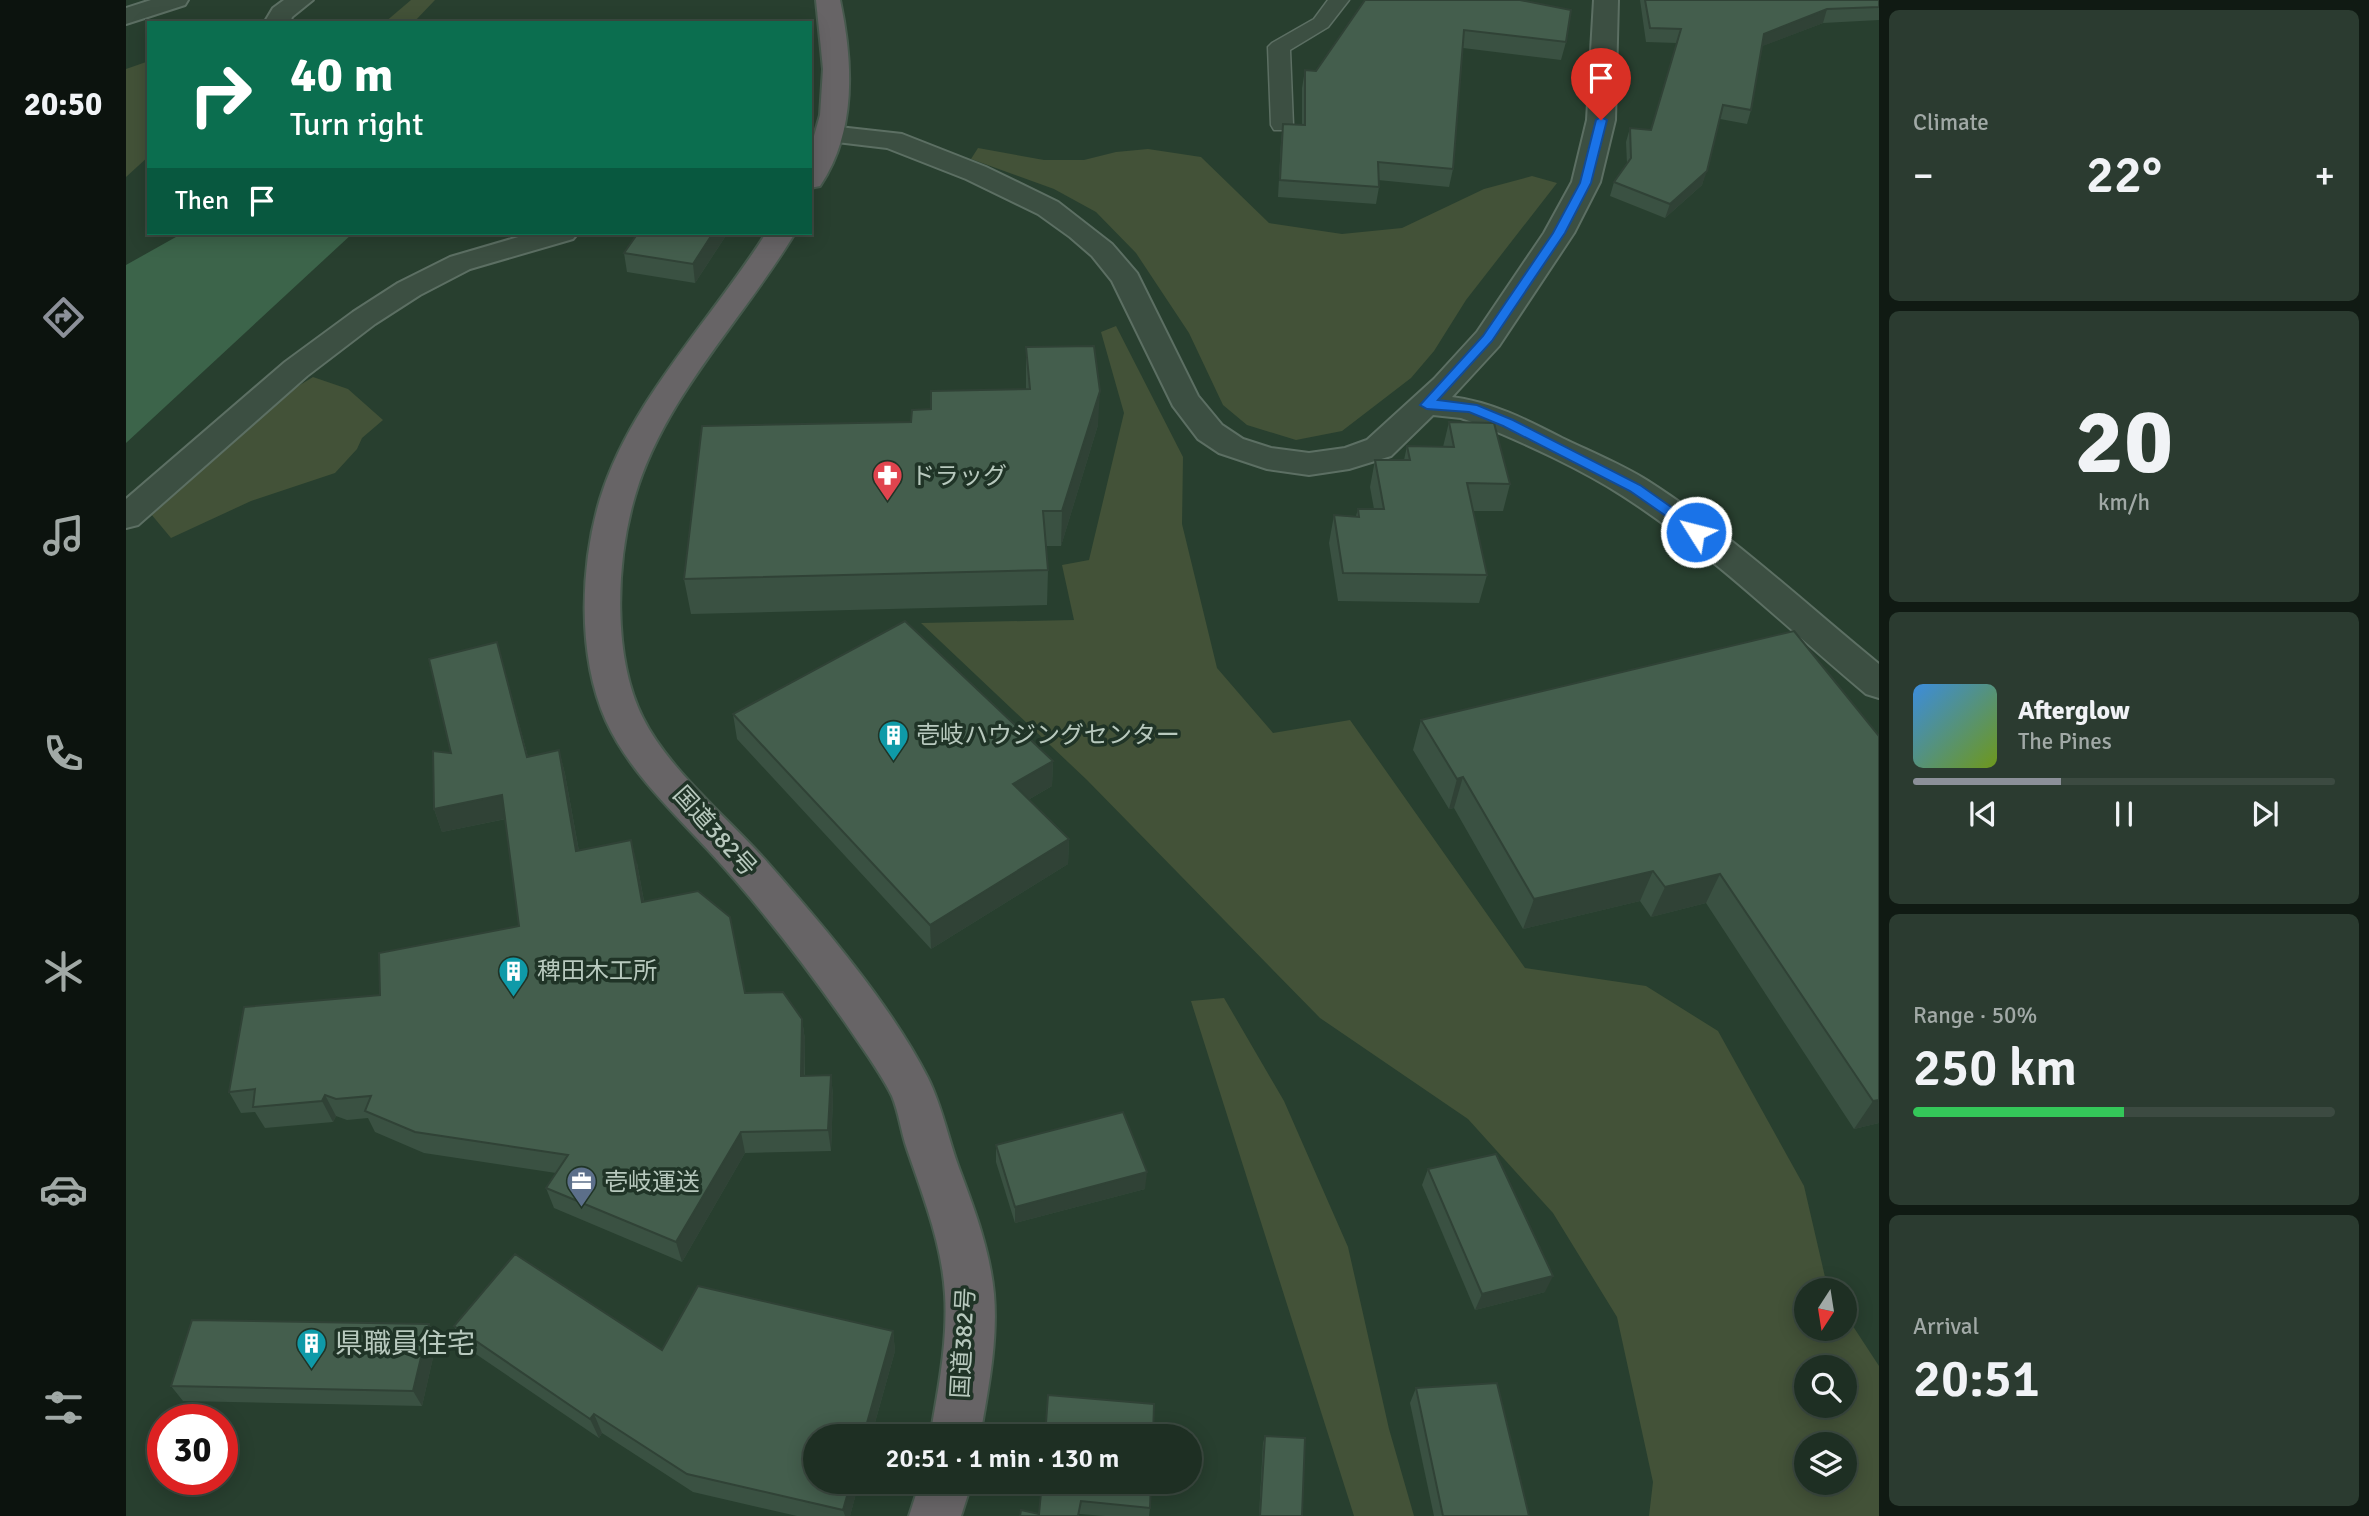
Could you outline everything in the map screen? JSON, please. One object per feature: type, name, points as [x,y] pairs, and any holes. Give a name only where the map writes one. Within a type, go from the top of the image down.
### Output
[{"type":"highway","points":[[812,177],[821,162],[830,134],[836,82],[836,47],[828,0]]},
{"type":"highway","name":"国道382号","points":[[779,235],[764,261],[671,394],[628,468],[605,548],[601,575],[602,610],[613,682],[624,720],[650,760],[800,927],[853,999],[910,1088],[947,1192],[968,1276],[966,1375],[957,1424]]},
{"type":"highway","points":[[935,1516],[942,1494]]},
{"type":"street","points":[[126,16],[176,0]]},
{"type":"street","points":[[278,21],[282,13],[301,0]]},
{"type":"street","points":[[830,134],[892,140],[976,173],[1048,208],[1102,250],[1126,279],[1184,399],[1210,432],[1231,446],[1267,458],[1309,464],[1349,458],[1379,447],[1427,405],[1488,339],[1559,233],[1586,183],[1601,120],[1606,0]]},
{"type":"street","points":[[126,517],[296,369],[364,318],[409,289],[460,263],[529,237]]},
{"type":"street","points":[[1427,405],[1449,404],[1472,408],[1508,423],[1635,488],[1717,547],[1783,606],[1879,684]]},
{"type":"lane","points":[[1282,125],[1279,47],[1321,23],[1339,0]]},
{"type":"shaded area","points":[[411,0],[435,0],[415,21],[386,21]]},
{"type":"shaded area","points":[[147,62],[147,158],[126,177],[126,69]]},
{"type":"shaded area","points":[[978,148],[1044,160],[1084,160],[1116,152],[1148,149],[1201,157],[1269,223],[1342,234],[1402,228],[1484,189],[1532,176],[1557,183],[1466,300],[1434,351],[1411,378],[1342,431],[1296,440],[1247,425],[1223,405],[1189,333],[1136,253],[1096,212],[1054,189],[971,159]]},
{"type":"shaded area","points":[[179,235],[351,235],[126,443],[126,265]]},
{"type":"shaded area","points":[[1116,326],[1183,457],[1182,524],[1217,668],[1273,733],[1350,720],[1525,968],[1646,986],[1718,1031],[1804,1186],[1825,1278],[1794,1278],[1794,1341],[1857,1341],[1857,1332],[1879,1366],[1879,1516],[1649,1516],[1653,1482],[1617,1317],[1553,1213],[1468,1119],[1320,1018],[1087,780],[921,623],[1074,620],[1062,565],[1089,560],[1124,413],[1101,332]]},
{"type":"shaded area","points":[[313,377],[348,389],[383,420],[362,438],[357,449],[335,473],[251,501],[171,538],[151,514],[285,394]]},
{"type":"shaded area","points":[[1224,998],[1284,1101],[1348,1247],[1389,1429],[1414,1516],[1354,1516],[1191,1001]]},
{"type":"building","points":[[1365,0],[1520,0],[1571,10],[1566,42],[1464,30],[1453,169],[1378,162],[1379,187],[1280,180],[1283,124],[1305,125],[1305,70],[1316,71]]},
{"type":"building","points":[[1645,0],[1879,0],[1879,7],[1827,9],[1764,34],[1751,110],[1723,105],[1707,171],[1670,204],[1614,182],[1631,158],[1630,128],[1651,130],[1681,29],[1650,28]]},
{"type":"building","points":[[637,235],[712,235],[693,264],[624,253]]},
{"type":"building","name":"ドラッグ","points":[[1094,346],[1100,391],[1062,511],[1043,511],[1048,570],[684,579],[702,426],[911,422],[912,410],[931,409],[931,391],[1030,389],[1026,347]]},
{"type":"building","points":[[1449,422],[1494,423],[1510,484],[1467,483],[1487,575],[1343,573],[1334,515],[1359,517],[1358,509],[1384,509],[1375,460],[1410,460],[1407,446],[1454,447]]},
{"type":"building","name":"壱岐ハウジングセンター","points":[[905,621],[1053,761],[1013,784],[1069,839],[930,925],[733,714]]},
{"type":"building","points":[[1794,631],[1879,736],[1879,1100],[1873,1101],[1720,874],[1665,887],[1653,871],[1534,899],[1463,777],[1457,779],[1421,720]]},
{"type":"building","points":[[497,642],[527,757],[559,750],[576,851],[631,840],[642,902],[698,891],[730,917],[745,993],[783,992],[802,1019],[801,1076],[831,1075],[828,1130],[741,1132],[676,1242],[546,1188],[568,1155],[415,1132],[365,1111],[371,1096],[336,1099],[325,1095],[322,1101],[253,1107],[255,1089],[229,1092],[244,1007],[380,995],[379,953],[519,926],[502,795],[434,809],[433,751],[451,753],[429,659]]},
{"type":"building","points":[[1123,1112],[1147,1172],[1015,1207],[996,1145]]},
{"type":"building","points":[[1496,1154],[1553,1276],[1482,1294],[1428,1169]]},
{"type":"building","points":[[515,1254],[662,1350],[698,1286],[893,1331],[867,1424],[803,1424],[803,1494],[848,1494],[843,1510],[687,1474],[594,1414],[590,1419],[454,1326]]},
{"type":"building","name":"県職員住宅","points":[[192,1320],[429,1324],[413,1391],[171,1386]]},
{"type":"building","points":[[1497,1383],[1529,1516],[1443,1516],[1416,1388]]},
{"type":"building","points":[[1048,1395],[1154,1404],[1153,1424],[1046,1424]]},
{"type":"building","points":[[1265,1436],[1305,1438],[1302,1516],[1260,1516]]},
{"type":"building","points":[[1041,1494],[1151,1494],[1150,1508],[1081,1501],[1078,1516],[1020,1516],[1021,1510],[1039,1514]]},
{"type":"place","name":"ドラッグ","points":[[888,503]]},
{"type":"place","name":"壱岐ハウジングセンター","points":[[893,762]]},
{"type":"place","name":"稗田木工所","points":[[514,998]]},
{"type":"place","name":"壱岐運送","points":[[581,1209]]},
{"type":"place","name":"県職員住宅","points":[[312,1370]]},
{"type":"route","points":[[1601,120],[1586,183],[1559,233],[1488,339],[1427,405],[1449,404],[1472,408],[1508,423],[1635,488],[1696,532]]}]
